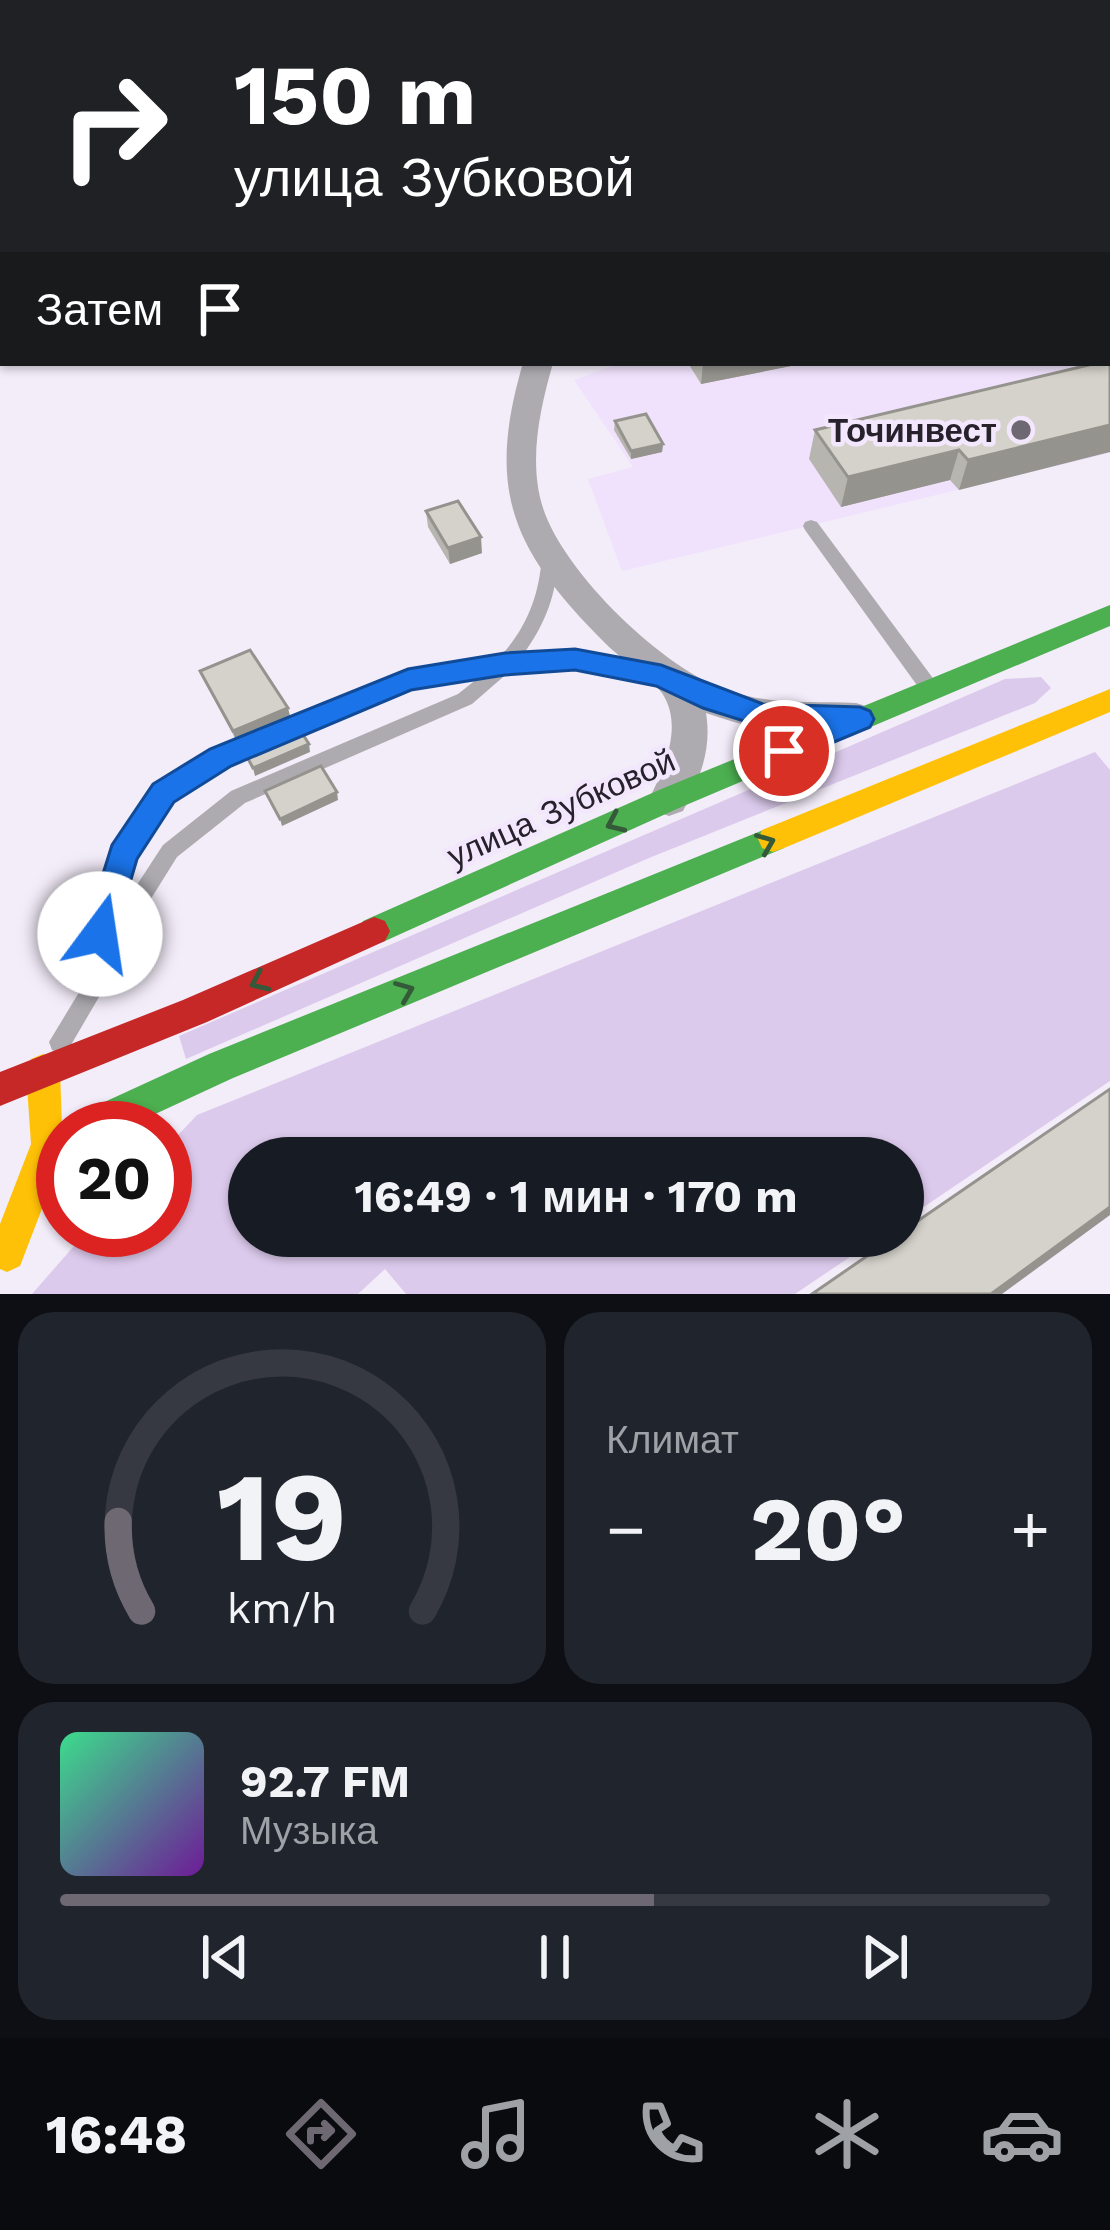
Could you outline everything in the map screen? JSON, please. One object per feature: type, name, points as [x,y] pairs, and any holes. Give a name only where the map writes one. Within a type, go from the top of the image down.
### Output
[{"type":"main road","name":"улица Зубковой","points":[[0,1088],[195,1011],[669,799],[1110,615]]},
{"type":"main road","points":[[1030,650],[1088,667],[1103,686],[1073,717]]},
{"type":"main road","points":[[146,1101],[1110,700]]},
{"type":"main road","points":[[43,1071],[49,1101]]},
{"type":"main road","points":[[165,1101],[182,1085]]},
{"type":"main road","points":[[16,1158],[36,1150]]},
{"type":"main road","points":[[3,1259],[36,1186]]},
{"type":"main road","points":[[3,1259],[36,1226]]},
{"type":"street","points":[[537,366],[522,416],[520,461],[526,506],[550,556],[610,623],[676,684],[763,716],[860,719]]},
{"type":"street","points":[[669,799],[690,758],[692,725],[676,684]]},
{"type":"lane","points":[[811,526],[932,689]]},
{"type":"lane","points":[[95,968],[170,851],[238,797],[465,699],[505,664],[545,605],[550,556]]},
{"type":"lane","points":[[43,1071],[88,997],[106,901],[122,854],[164,793],[221,758],[408,680],[505,664],[575,659],[626,667],[676,684]]},
{"type":"shaded area","points":[[612,366],[1110,366],[1110,453],[622,571],[588,479],[633,467],[574,380]]},
{"type":"shaded area","points":[[1041,677],[1051,688],[1035,703],[649,858],[186,1059],[179,1036],[1005,679]]},
{"type":"shaded area","points":[[1095,752],[1110,770],[1110,1081],[924,1207],[924,1137],[228,1137],[228,1257],[850,1257],[795,1294],[406,1294],[385,1269],[358,1294],[32,1294],[64,1257],[192,1257],[192,1120]]},
{"type":"building","points":[[1084,366],[1110,366],[1110,425],[968,460],[959,450],[848,477],[815,430]]},
{"type":"building","points":[[646,414],[663,444],[631,451],[615,421]]},
{"type":"building","points":[[458,501],[481,537],[448,548],[426,511]]},
{"type":"building","points":[[250,650],[288,708],[233,731],[200,671]]},
{"type":"building","points":[[300,730],[309,744],[253,768],[245,753]]},
{"type":"building","points":[[321,766],[337,792],[280,819],[265,791]]},
{"type":"building","points":[[1110,1089],[1110,1207],[991,1294],[812,1294],[866,1257],[924,1257],[924,1217]]},
{"type":"traffic: fast","points":[[374,931],[669,799],[1110,615]]},
{"type":"traffic: fast","points":[[145,1101],[773,839]]},
{"type":"traffic: slow","points":[[773,839],[1110,700]]},
{"type":"traffic: slow","points":[[7,1253],[49,1144],[43,1071]]},
{"type":"traffic: jam","points":[[0,1089],[195,1011],[374,931]]},
{"type":"place","name":"Точинвест","points":[[1021,430]]},
{"type":"route","points":[[100,934],[122,854],[164,793],[221,758],[408,680],[505,664],[575,659],[661,676],[763,716],[860,719],[784,751]]}]
